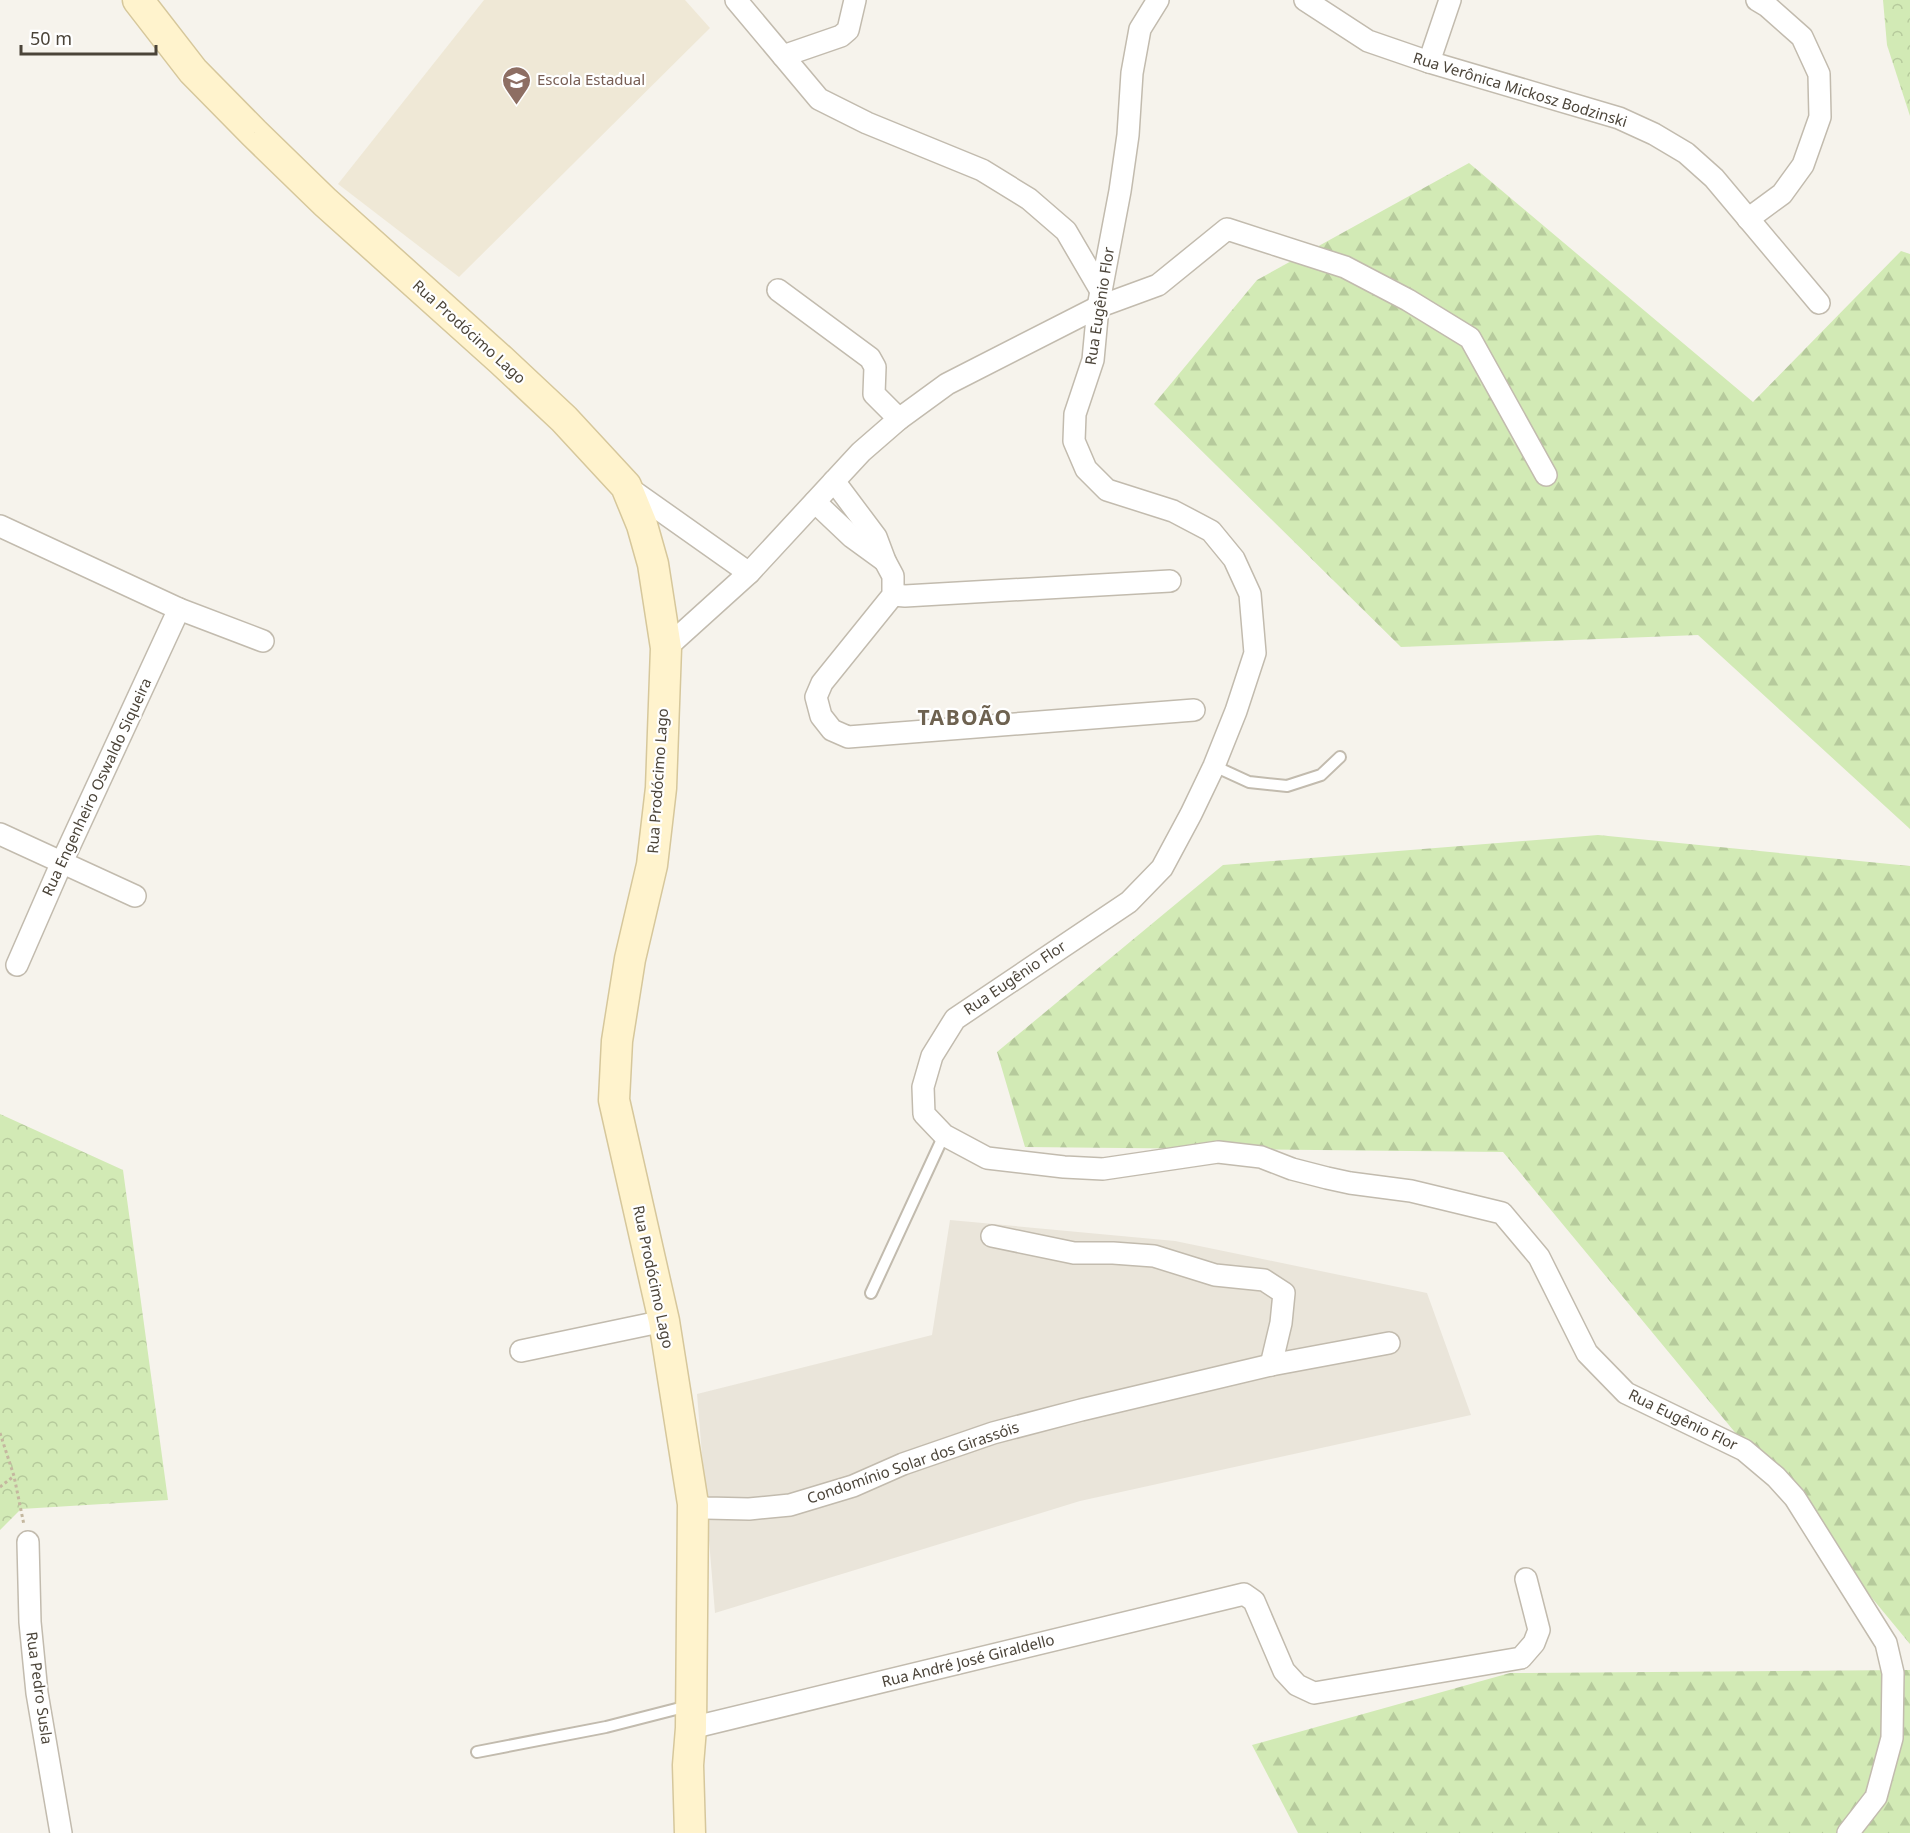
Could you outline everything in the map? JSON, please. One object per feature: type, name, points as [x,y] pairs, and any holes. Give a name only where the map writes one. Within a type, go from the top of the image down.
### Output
[{"type":"main road","name":"Rua Prodócimo Lago","points":[[138,0],[193,71],[254,134],[325,202],[564,419],[626,486],[642,525],[653,564],[666,648],[661,788],[652,865],[630,959],[617,1041],[614,1100],[664,1321],[693,1504],[691,1717],[688,1765],[690,1833]]},
{"type":"street","points":[[736,0],[819,99],[867,123],[982,170],[1029,199],[1066,231],[1099,299]]},
{"type":"street","points":[[783,56],[841,36],[848,30],[855,0]]},
{"type":"street","name":"Rua Eugênio Flor","points":[[1158,0],[1140,30],[1132,74],[1125,158],[1099,299],[1093,360],[1075,414],[1074,441],[1086,470],[1107,490],[1173,511],[1211,531],[1234,559],[1250,594],[1255,653],[1236,711],[1214,766],[1162,868],[1129,902],[955,1019],[932,1056],[923,1087],[924,1114],[944,1135],[987,1158],[1103,1169],[1218,1152],[1261,1157],[1292,1169],[1338,1180],[1411,1191],[1502,1213],[1539,1257],[1587,1353],[1626,1393],[1744,1450],[1776,1477],[1795,1498],[1886,1643],[1893,1673],[1892,1738],[1876,1797],[1848,1833]]},
{"type":"street","name":"Rua Verônica Mickosz Bodzinski","points":[[1305,0],[1368,41],[1429,62],[1619,118],[1654,134],[1686,153],[1714,178],[1819,303]]},
{"type":"street","points":[[1429,62],[1450,0]]},
{"type":"street","points":[[1748,219],[1782,194],[1803,165],[1820,117],[1819,74],[1802,37],[1757,0]]},
{"type":"street","points":[[666,648],[749,573],[861,452],[899,419],[947,384],[1099,299],[1158,285],[1227,229],[1345,267],[1408,300],[1470,338],[1546,475]]},
{"type":"street","points":[[778,290],[870,358],[875,366],[874,393],[899,419]]},
{"type":"street","points":[[834,481],[859,530]]},
{"type":"street","points":[[626,486],[749,573]]},
{"type":"street","points":[[815,502],[859,530],[876,537],[893,576],[893,594],[822,683],[816,697],[821,716],[832,730],[848,737],[1194,710]]},
{"type":"street","points":[[0,526],[179,609],[263,641]]},
{"type":"street","points":[[893,594],[905,596],[1170,581]]},
{"type":"street","name":"Rua Engenheiro Oswaldo Siqueira","points":[[17,965],[179,609]]},
{"type":"street","points":[[0,834],[135,896]]},
{"type":"street","points":[[992,1236],[1074,1253],[1113,1252],[1154,1256],[1215,1275],[1264,1280],[1284,1293],[1281,1323],[1271,1365]]},
{"type":"street","points":[[521,1351],[664,1321]]},
{"type":"street","name":"Condomínio Solar dos Girassóis","points":[[693,1504],[706,1508],[749,1509],[790,1505],[853,1486],[903,1464],[993,1433],[1271,1365],[1389,1343]]},
{"type":"street","name":"Rua Pedro Susla","points":[[28,1542],[30,1622],[37,1693],[62,1833]]},
{"type":"street","name":"Rua André José Giraldello","points":[[691,1717],[1244,1594],[1254,1601],[1284,1671],[1297,1684],[1314,1693],[1521,1658],[1534,1643],[1539,1630],[1526,1580]]},
{"type":"lane","points":[[1214,766],[1249,782],[1287,786],[1321,775],[1340,757]]},
{"type":"lane","points":[[871,1293],[944,1135]]},
{"type":"lane","points":[[477,1752],[606,1727],[691,1717]]},
{"type":"path","points":[[0,1433],[14,1476],[28,1542]]},
{"type":"path","points":[[0,1487],[14,1476]]},
{"type":"shaded area","name":"Escola Estadual","points":[[484,0],[685,0],[710,28],[459,277],[338,184]]},
{"type":"shaded area","points":[[950,1220],[1175,1241],[1427,1293],[1471,1415],[1080,1501],[715,1613],[697,1394],[932,1335]]},
{"type":"green space","points":[[1883,0],[1910,0],[1910,116],[1887,45]]},
{"type":"green space","points":[[1469,163],[1753,402],[1901,251],[1910,254],[1910,829],[1698,635],[1401,647],[1154,404],[1257,280]]},
{"type":"green space","points":[[1598,835],[1910,866],[1910,1644],[1503,1152],[1025,1147],[997,1052],[1223,865]]},
{"type":"green space","points":[[0,1114],[123,1170],[168,1500],[21,1509],[0,1530]]},
{"type":"green space","points":[[1910,1670],[1910,1833],[1298,1833],[1252,1745],[1510,1673]]},
{"type":"place","name":"Escola Estadual","points":[[516,106]]},
{"type":"district","name":"TABOÃO","points":[[965,718]]}]
